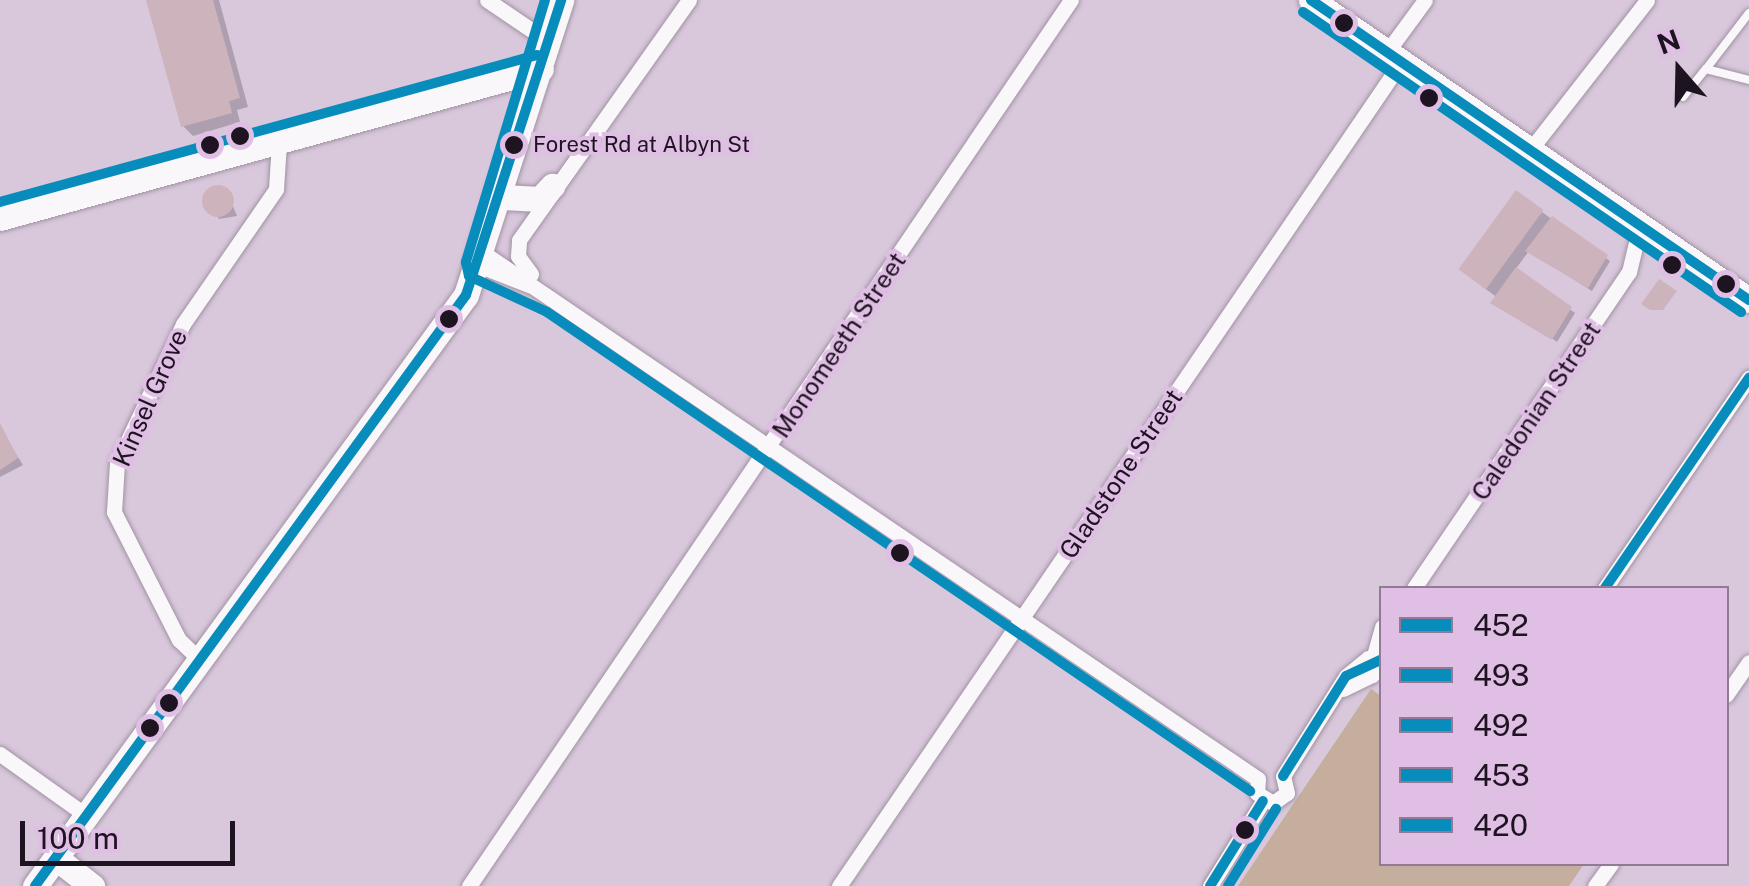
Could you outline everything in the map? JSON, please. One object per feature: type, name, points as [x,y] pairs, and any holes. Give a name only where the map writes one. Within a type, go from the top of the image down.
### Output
[{"type":"main road","points":[[34,886],[200,660],[483,260],[561,0]]},
{"type":"main road","points":[[1311,0],[1749,300]]},
{"type":"main road","points":[[0,218],[540,70]]},
{"type":"main road","points":[[506,189],[552,186]]},
{"type":"main road","points":[[56,858],[92,886]]},
{"type":"street","points":[[487,0],[549,42]]},
{"type":"street","points":[[554,299],[516,248],[552,186],[689,0]]},
{"type":"street","name":"Monomeeth Street","points":[[468,886],[1072,0]]},
{"type":"street","name":"Gladstone Street","points":[[839,886],[1394,57],[1426,0]]},
{"type":"street","points":[[1530,150],[1647,0]]},
{"type":"street","name":"Kinsel Grove","points":[[200,660],[179,640],[114,512],[116,463],[182,324],[276,188],[279,142]]},
{"type":"street","name":"Caledonian Street","points":[[1415,586],[1630,272],[1640,226]]},
{"type":"street","points":[[483,260],[554,299],[1258,779],[1264,801]]},
{"type":"street","points":[[1606,586],[1749,378]]},
{"type":"street","points":[[1343,689],[1377,677],[1378,658]]},
{"type":"street","points":[[1210,886],[1264,801],[1285,797],[1284,776],[1343,689],[1378,658]]},
{"type":"street","points":[[1729,691],[1749,662]]},
{"type":"street","points":[[0,754],[87,816]]},
{"type":"street","points":[[1258,779],[1284,776]]},
{"type":"lane","points":[[1683,97],[1749,13]]},
{"type":"lane","points":[[1706,69],[1749,80]]},
{"type":"shaded area","points":[[1371,689],[1379,695],[1379,866],[1583,866],[1569,886],[1238,886]]},
{"type":"building","points":[[146,0],[213,0],[240,98],[229,101],[232,113],[181,127]]},
{"type":"building","points":[[218,185],[229,190],[234,201],[229,212],[218,217],[207,212],[202,201],[207,190]]},
{"type":"building","points":[[1516,190],[1544,210],[1486,289],[1458,269]]},
{"type":"building","points":[[1552,216],[1608,255],[1588,288],[1525,251]]},
{"type":"building","points":[[1516,267],[1572,307],[1552,340],[1490,303]]},
{"type":"building","points":[[1659,279],[1677,291],[1663,310],[1650,310],[1641,304]]},
{"type":"building","points":[[0,423],[18,458],[0,470]]},
{"type":"transit line","name":"493","points":[[545,0],[466,262],[469,276],[547,312],[1250,791]]},
{"type":"transit line","name":"452","points":[[35,886],[466,295],[561,0]]},
{"type":"transit line","name":"452","points":[[1311,0],[1749,300]]},
{"type":"transit line","name":"420","points":[[1303,12],[1741,312]]},
{"type":"transit line","name":"492","points":[[0,202],[537,55]]},
{"type":"transit line","name":"453","points":[[1606,586],[1749,378]]},
{"type":"transit line","name":"453","points":[[1283,776],[1346,676],[1379,660]]},
{"type":"transit line","name":"453","points":[[1210,886],[1263,801]]},
{"type":"transit line","name":"493","points":[[1228,886],[1276,809]]},
{"type":"place","name":"Forest Rd at Albyn St","points":[[514,145]]}]
